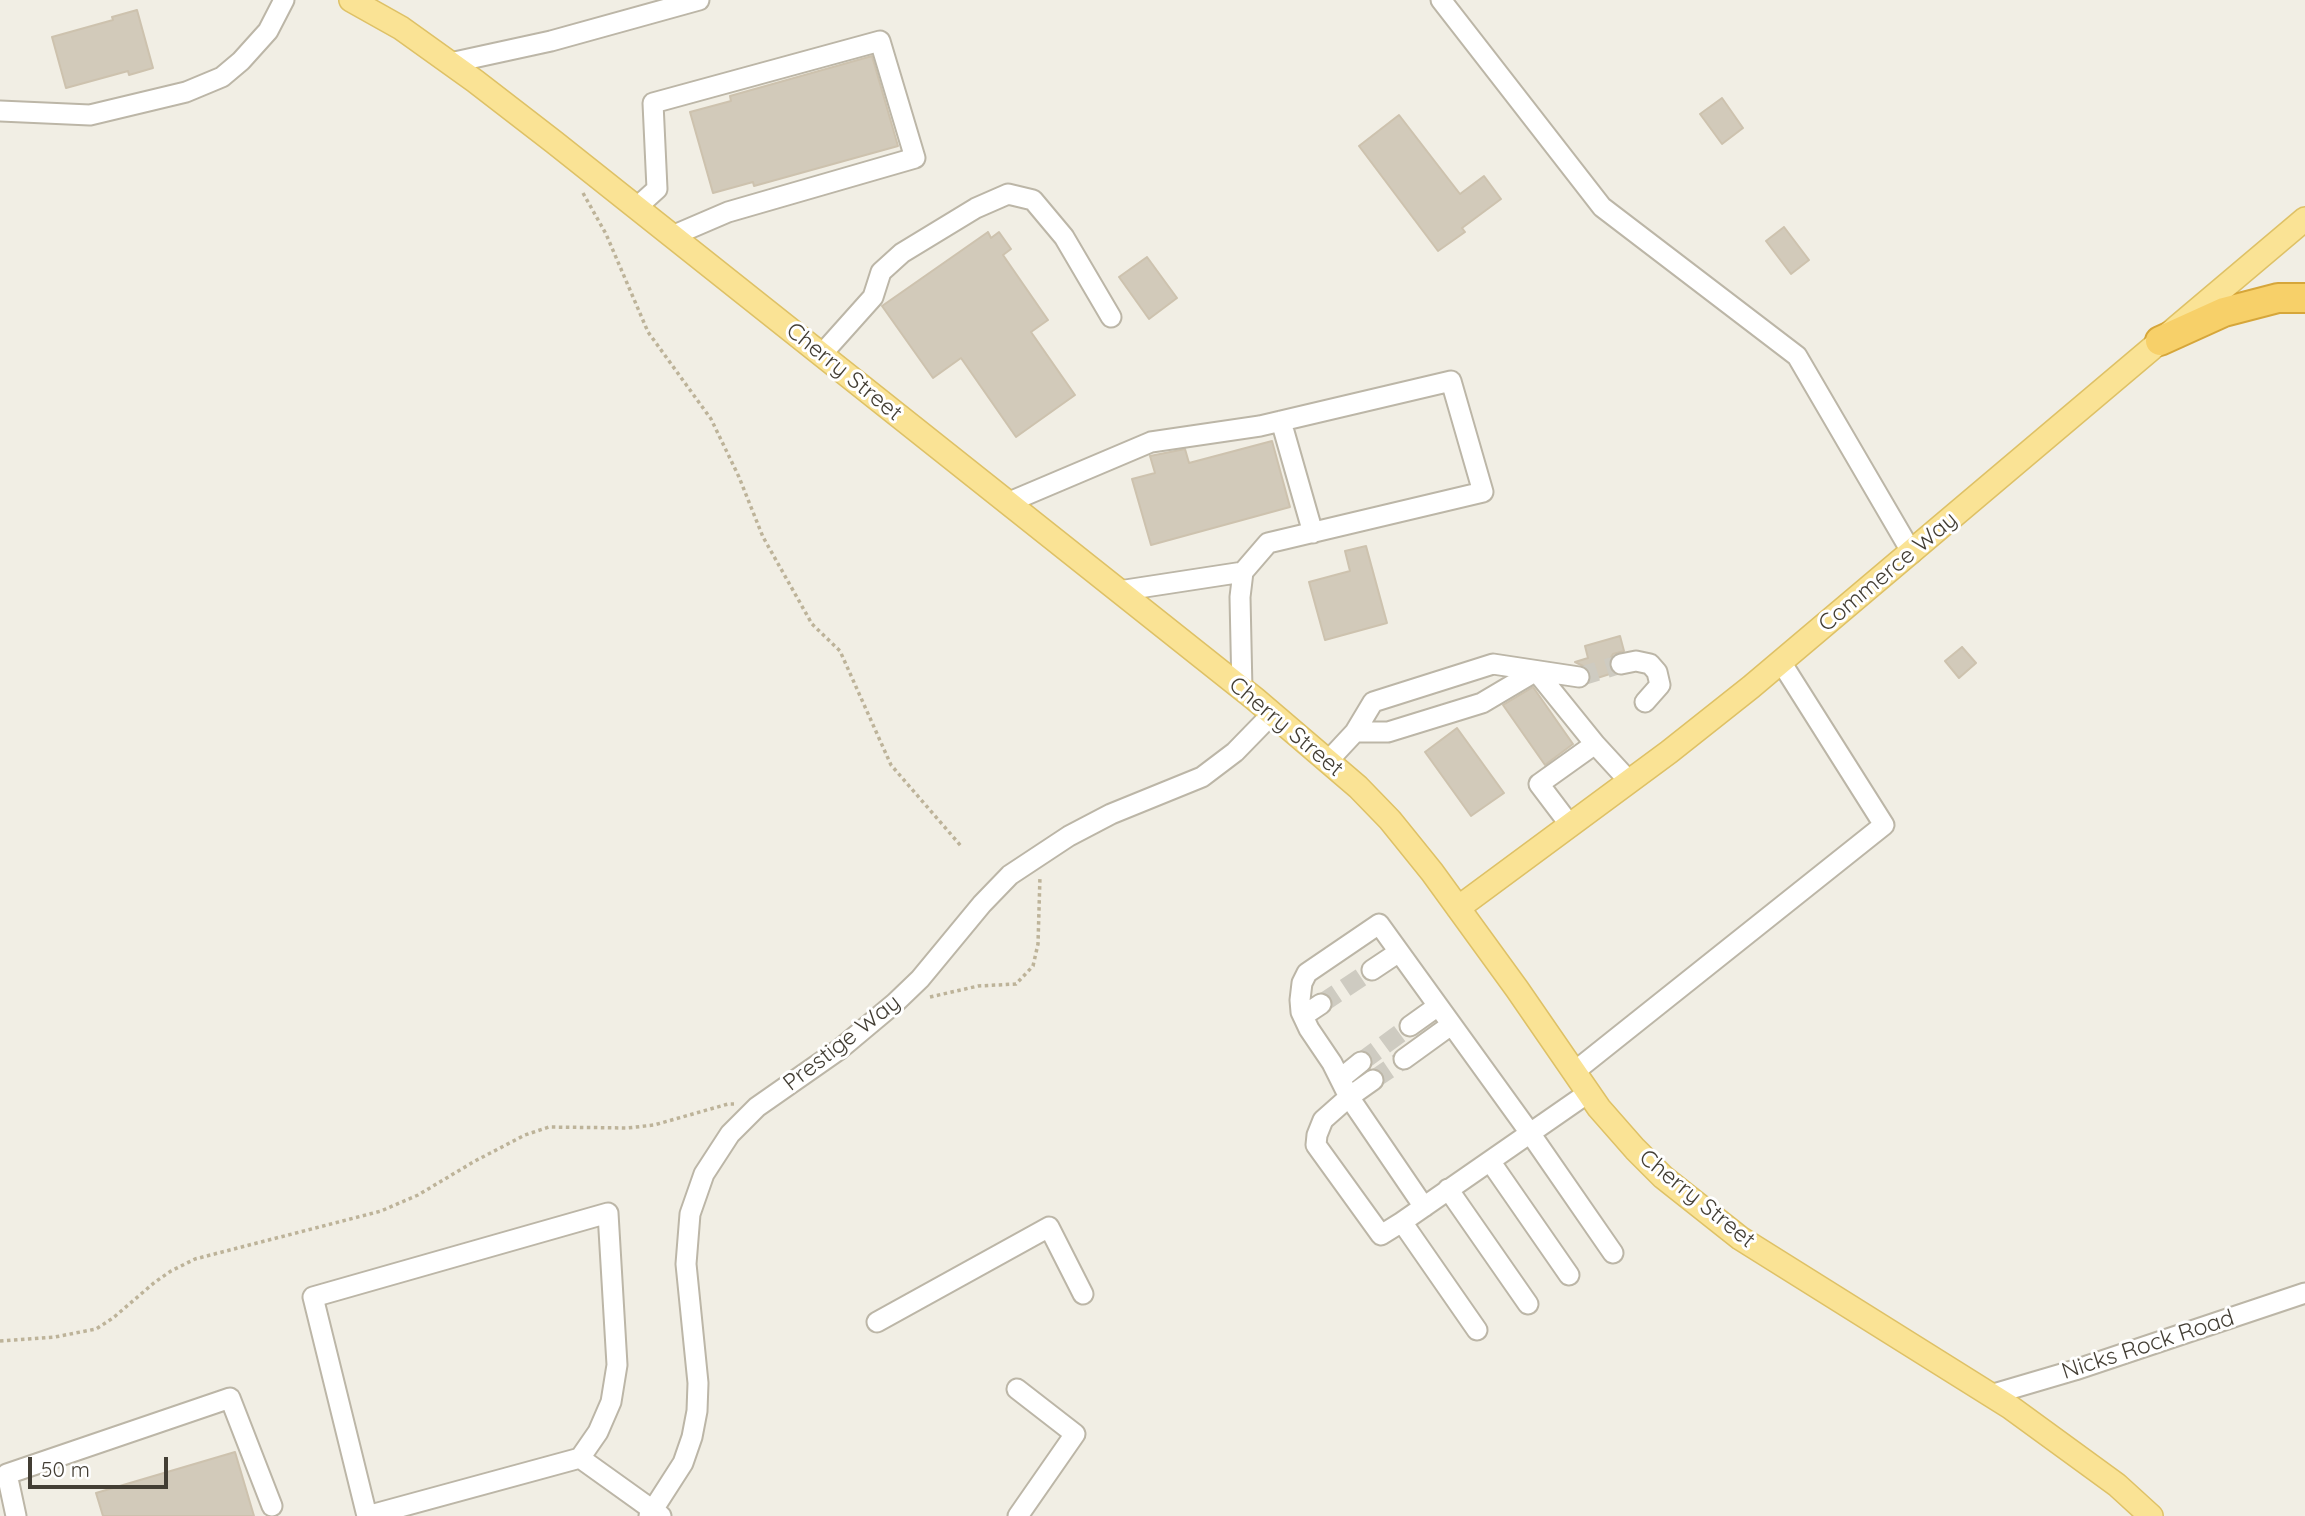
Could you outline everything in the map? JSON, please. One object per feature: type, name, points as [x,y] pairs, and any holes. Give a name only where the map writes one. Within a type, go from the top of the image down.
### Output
[{"type":"highway","points":[[2160,341],[2224,312],[2278,298],[2305,298]]},
{"type":"main road","name":"Cherry Street","points":[[351,0],[401,28],[450,63],[822,354],[1328,761],[1390,820],[1458,908],[1588,1093],[1635,1149],[1663,1177],[1720,1223],[1990,1395],[2077,1455],[2117,1485],[2151,1516]]},
{"type":"main road","name":"Commerce Way","points":[[1458,908],[1629,781],[1781,662],[2305,219]]},
{"type":"street","points":[[0,111],[90,115],[186,92],[222,76],[241,61],[268,31],[284,0]]},
{"type":"street","points":[[450,63],[551,41],[699,0]]},
{"type":"street","points":[[1441,0],[1602,207],[1797,356],[1912,552]]},
{"type":"street","points":[[636,208],[657,189],[653,103],[880,41],[915,158],[727,212],[672,236]]},
{"type":"street","points":[[822,354],[873,297],[881,272],[895,260],[975,208],[1009,194],[1033,200],[1064,237],[1111,317]]},
{"type":"street","points":[[1007,503],[1151,442],[1280,421],[1451,381],[1483,492],[1268,544],[1243,572],[1242,690]]},
{"type":"street","points":[[1280,421],[1313,533]]},
{"type":"street","points":[[1119,591],[1243,572]]},
{"type":"street","points":[[1621,664],[1636,661],[1650,664],[1657,672],[1660,685],[1644,702]]},
{"type":"street","points":[[1574,1072],[1884,825],[1781,662]]},
{"type":"street","points":[[1328,761],[1355,732],[1373,702],[1493,664],[1579,677]]},
{"type":"street","points":[[1536,671],[1629,781]]},
{"type":"street","points":[[1355,732],[1388,732],[1482,703],[1536,671]]},
{"type":"street","name":"Prestige Way","points":[[654,1514],[683,1464],[698,1411],[698,1383],[686,1264],[690,1214],[696,1193],[713,1158],[730,1134],[757,1107],[840,1049],[895,1003],[920,979],[995,889],[1010,875],[1069,835],[1111,814],[1202,777],[1235,752],[1272,714]]},
{"type":"street","points":[[1570,825],[1539,784],[1595,744]]},
{"type":"street","points":[[1424,1207],[1309,1029],[1300,1000],[1302,983],[1307,973],[1379,924],[1613,1252]]},
{"type":"street","points":[[1373,970],[1399,952]]},
{"type":"street","points":[[1303,1016],[1321,1004]]},
{"type":"street","points":[[1410,1026],[1438,1006]]},
{"type":"street","points":[[1404,1059],[1451,1026]]},
{"type":"street","points":[[1361,1062],[1323,1120],[1316,1145],[1381,1235],[1588,1093]]},
{"type":"street","points":[[1345,1088],[1373,1080]]},
{"type":"street","points":[[1490,1161],[1569,1275]]},
{"type":"street","points":[[1448,1189],[1528,1304]]},
{"type":"street","points":[[608,1213],[617,1365],[611,1402],[597,1432],[580,1458],[367,1516],[313,1297],[608,1213]]},
{"type":"street","points":[[1402,1222],[1477,1330]]},
{"type":"street","points":[[877,1322],[1049,1227],[1083,1294]]},
{"type":"street","name":"Nicks Rock Road","points":[[1990,1395],[2075,1370],[2305,1293]]},
{"type":"street","points":[[1017,1389],[1075,1434],[1018,1516]]},
{"type":"street","points":[[16,1516],[7,1474],[230,1398],[272,1506]]},
{"type":"street","points":[[580,1458],[654,1514]]},
{"type":"path","points":[[579,186],[606,234],[648,332],[711,419],[739,477],[763,537],[812,624],[840,650],[891,765],[961,846]]},
{"type":"path","points":[[895,1003],[978,986],[1016,984],[1033,966],[1038,944],[1037,911],[1042,853]]},
{"type":"path","points":[[0,1341],[64,1336],[96,1329],[155,1282],[195,1259],[381,1211],[418,1195],[525,1135],[549,1127],[627,1128],[654,1125],[728,1104],[757,1107]]},
{"type":"building","points":[[137,10],[153,68],[129,75],[128,71],[66,88],[52,37],[113,20],[112,17]]},
{"type":"building","points":[[872,56],[898,146],[754,186],[753,182],[713,193],[690,112],[731,101],[730,96]]},
{"type":"building","points":[[1722,98],[1743,128],[1722,144],[1700,114]]},
{"type":"building","points":[[1399,115],[1460,194],[1484,176],[1501,199],[1462,228],[1465,232],[1438,251],[1359,146]]},
{"type":"building","points":[[1784,227],[1809,260],[1791,274],[1766,241]]},
{"type":"building","points":[[988,232],[991,238],[999,232],[1011,249],[1003,255],[1048,320],[1031,332],[1075,395],[1016,437],[961,358],[933,378],[882,306]]},
{"type":"building","points":[[1147,257],[1177,298],[1149,319],[1119,277]]},
{"type":"building","points":[[1272,441],[1290,507],[1151,545],[1132,479],[1155,473],[1150,456],[1185,449],[1189,463]]},
{"type":"building","points":[[1366,546],[1387,623],[1325,640],[1309,582],[1350,571],[1345,551]]},
{"type":"building","points":[[1620,636],[1624,651],[1613,654],[1610,659],[1609,667],[1613,673],[1591,680],[1591,673],[1587,668],[1575,662],[1588,658],[1585,646]]},
{"type":"building","points":[[1962,647],[1976,663],[1959,678],[1945,661]]},
{"type":"building","points":[[1533,687],[1573,744],[1545,765],[1503,705]]},
{"type":"building","points":[[1457,728],[1504,793],[1471,816],[1425,752]]},
{"type":"building","points":[[235,1452],[254,1516],[103,1516],[96,1493]]},
{"type":"tunnel","points":[[1579,677],[1621,664]]},
{"type":"tunnel","points":[[1321,1004],[1372,970]]},
{"type":"tunnel","points":[[1361,1062],[1410,1026]]},
{"type":"tunnel","points":[[1373,1080],[1404,1059]]}]
